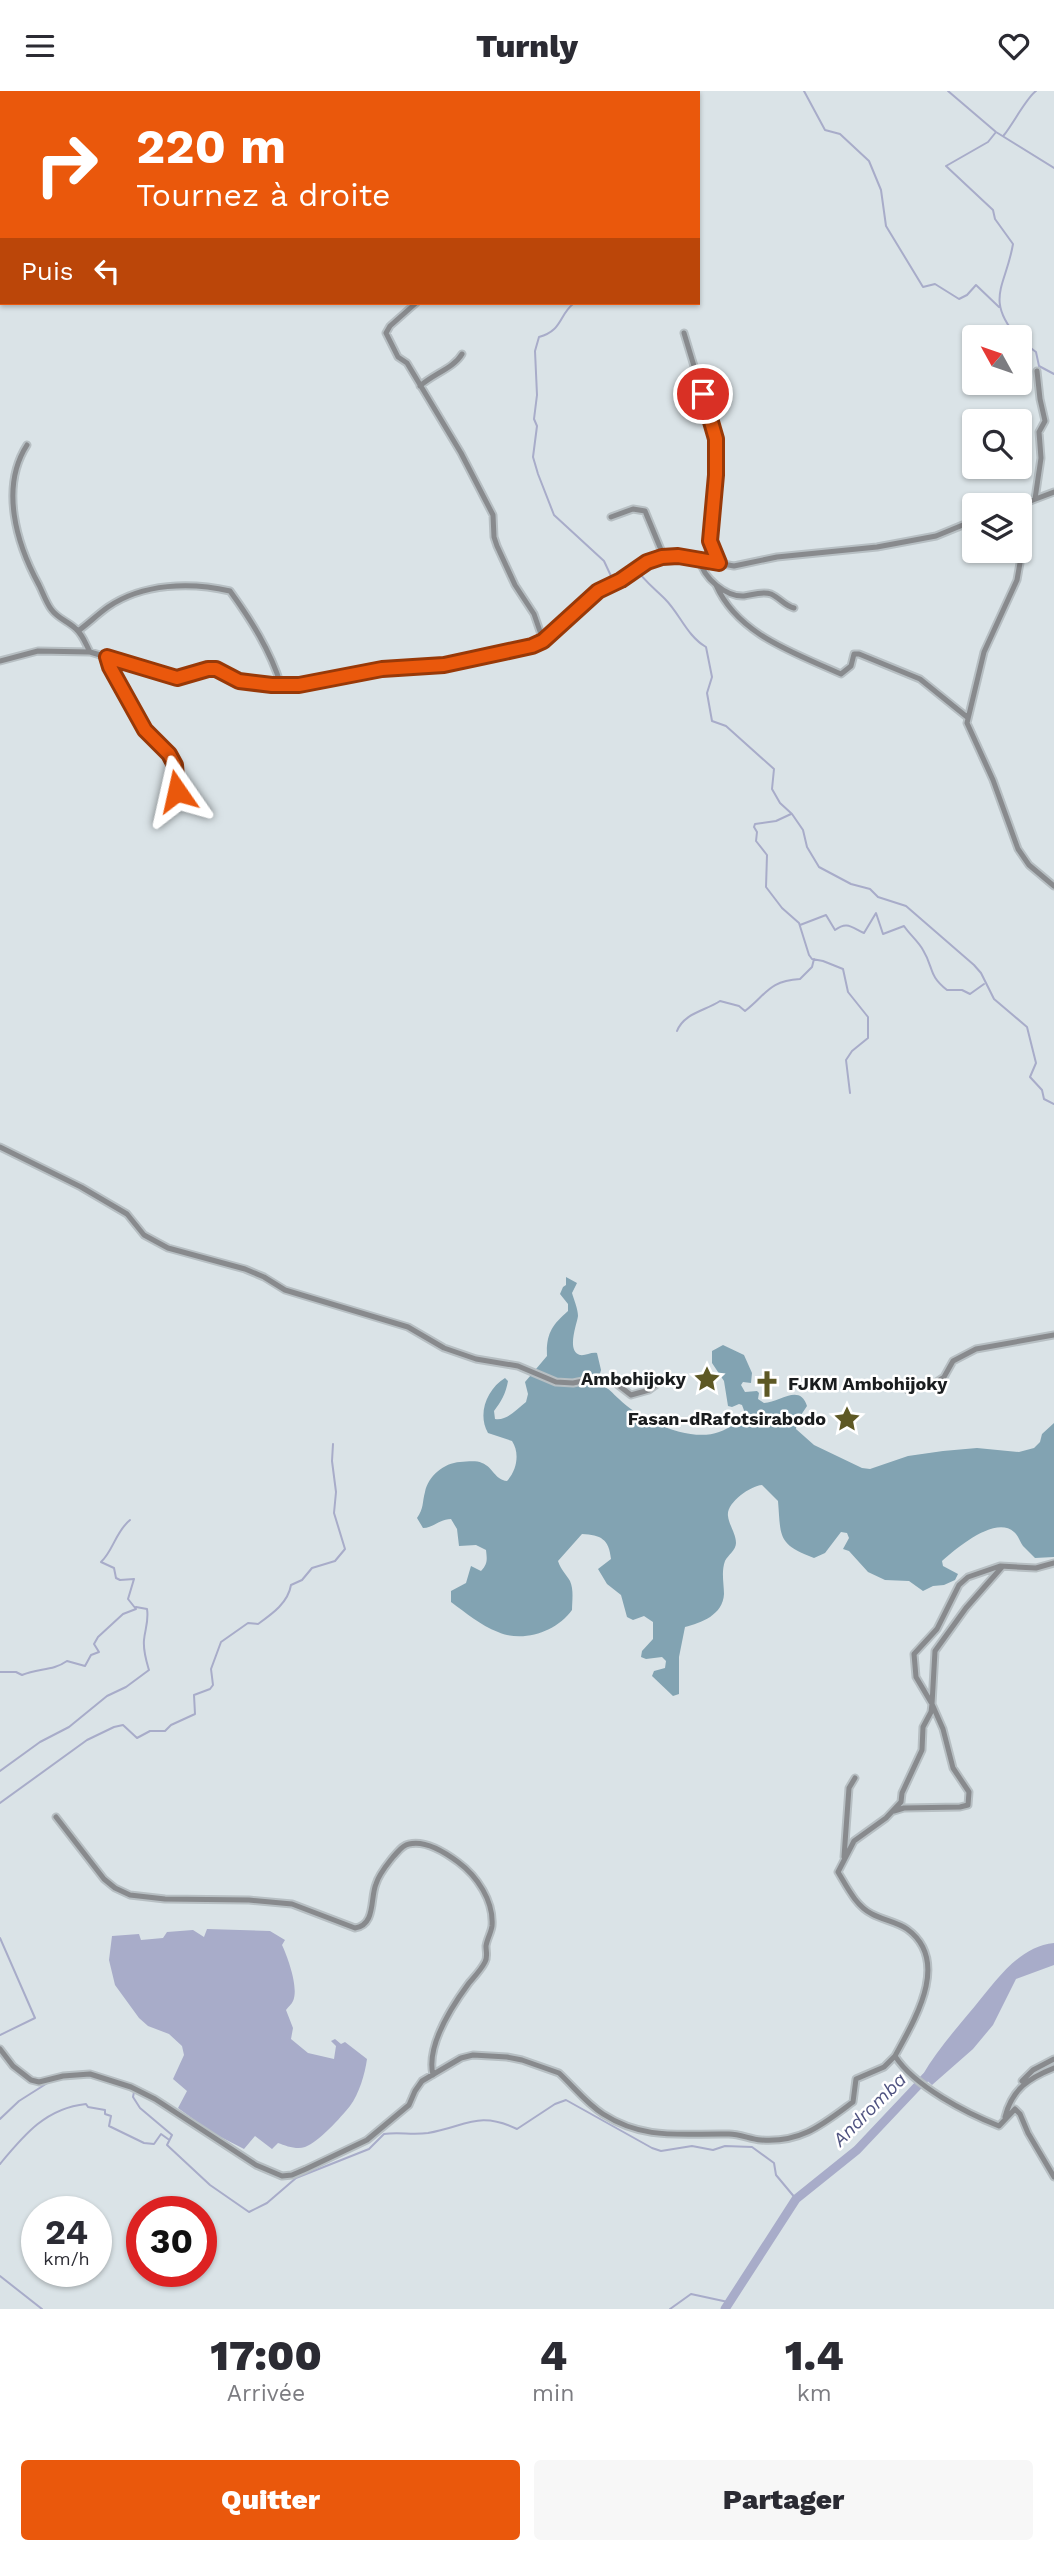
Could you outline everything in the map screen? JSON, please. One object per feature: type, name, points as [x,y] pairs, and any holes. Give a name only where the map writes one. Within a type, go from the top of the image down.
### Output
[{"type":"street","points":[[414,305],[386,333],[394,351],[407,363],[461,453],[493,515],[497,546],[515,585],[534,614],[543,640]]},
{"type":"street","points":[[684,333],[716,439],[716,475],[710,541],[719,563]]},
{"type":"street","points":[[420,386],[458,362],[462,354]]},
{"type":"street","points":[[1035,499],[1041,458],[1038,432],[1045,421],[1037,371]]},
{"type":"street","points":[[27,445],[13,465],[6,491],[11,523],[27,566],[50,608],[57,617],[78,631],[90,652]]},
{"type":"street","points":[[1032,500],[1054,492]]},
{"type":"street","points":[[611,517],[634,509],[645,511],[664,557]]},
{"type":"street","points":[[0,661],[38,652],[90,652],[177,678],[216,669],[239,681],[281,685],[310,683],[382,669],[444,665],[532,646],[543,640],[598,591],[647,562],[664,557],[678,556],[734,566],[777,557],[877,548],[936,536],[962,525]]},
{"type":"street","points":[[700,560],[704,572],[725,601],[754,631],[779,646],[841,674],[851,666],[854,654],[859,654],[920,679],[967,717]]},
{"type":"street","points":[[1020,563],[1017,580],[984,652],[967,717],[1018,849],[1029,865],[1054,886]]},
{"type":"street","points":[[78,631],[110,606],[155,587],[169,585],[230,591],[258,632],[276,667],[281,685]]},
{"type":"street","points":[[716,585],[741,596],[771,594],[785,606],[794,608]]},
{"type":"street","points":[[107,657],[145,730],[169,754],[175,765],[177,791],[185,802]]},
{"type":"street","points":[[0,1147],[81,1187],[127,1214],[144,1235],[168,1248],[245,1269],[297,1294],[408,1327],[444,1348],[476,1359],[518,1366],[556,1382],[573,1383],[598,1378],[622,1386],[631,1395],[649,1390],[668,1376]]},
{"type":"street","points":[[908,1389],[935,1383],[944,1377],[953,1361],[975,1349],[1054,1335]]},
{"type":"street","points":[[894,1811],[904,1808],[968,1805],[969,1792],[953,1767],[943,1730],[916,1677],[914,1654],[937,1629],[959,1585],[979,1572],[1003,1566],[1035,1568],[1054,1563]]},
{"type":"street","points":[[0,2049],[13,2066],[39,2083],[63,2075],[90,2074],[131,2087],[155,2099],[256,2165],[282,2176],[299,2172],[367,2140],[410,2105],[422,2081],[461,2058],[473,2055],[522,2060],[559,2073],[604,2115],[634,2129],[663,2135],[732,2134],[768,2140],[800,2137],[853,2102],[856,2079],[884,2067],[895,2056],[925,1993],[929,1966],[923,1943],[905,1927],[870,1914],[858,1903],[838,1872],[854,1841],[894,1811],[901,1802],[902,1793],[922,1750],[922,1727],[931,1712],[935,1651],[966,1608],[1003,1566]]},
{"type":"street","points":[[844,1860],[849,1788],[855,1778]]},
{"type":"street","points":[[56,1817],[104,1879],[130,1895],[175,1900],[249,1900],[292,1904],[355,1928],[360,1928],[367,1920],[375,1895],[374,1887],[382,1870],[401,1848],[412,1843],[429,1846],[451,1857],[468,1871],[481,1887],[492,1913],[492,1923],[485,1963],[449,2013],[431,2055],[433,2075]]},
{"type":"street","points":[[895,2056],[932,2090],[986,2121],[999,2126],[1016,2109],[1054,2177]]},
{"type":"street","points":[[1004,2120],[1012,2097],[1023,2079],[1033,2070],[1054,2059]]},
{"type":"street","points":[[1012,2097],[1024,2082],[1054,2068]]},
{"type":"shaded area","points":[[566,1277],[577,1283],[572,1293],[578,1316],[573,1337],[574,1348],[580,1355],[597,1353],[601,1370],[597,1384],[610,1390],[639,1415],[680,1432],[707,1435],[719,1432],[734,1424],[745,1413],[742,1405],[728,1406],[724,1381],[712,1363],[712,1351],[723,1345],[744,1355],[752,1373],[751,1383],[743,1382],[741,1385],[745,1392],[757,1391],[758,1399],[764,1403],[789,1395],[800,1396],[807,1406],[797,1421],[796,1429],[814,1445],[862,1468],[870,1469],[908,1456],[943,1451],[977,1448],[1019,1452],[1034,1448],[1040,1442],[1042,1434],[1054,1423],[1054,1557],[1035,1558],[1014,1532],[997,1528],[976,1536],[942,1561],[943,1566],[958,1574],[955,1580],[923,1591],[909,1581],[885,1580],[868,1572],[849,1551],[843,1549],[849,1538],[847,1533],[841,1532],[825,1553],[814,1558],[793,1548],[783,1538],[778,1501],[762,1485],[751,1488],[740,1496],[728,1511],[736,1543],[724,1565],[723,1601],[710,1617],[685,1627],[679,1657],[679,1694],[673,1696],[652,1676],[654,1671],[665,1668],[666,1661],[662,1657],[641,1657],[642,1651],[653,1639],[653,1622],[644,1616],[633,1620],[627,1617],[621,1595],[607,1584],[598,1569],[611,1559],[606,1543],[599,1537],[582,1534],[558,1561],[572,1588],[572,1610],[565,1618],[548,1630],[528,1636],[508,1635],[485,1626],[451,1602],[451,1591],[466,1583],[471,1566],[481,1571],[486,1561],[486,1550],[476,1545],[459,1546],[457,1529],[451,1519],[423,1528],[417,1518],[429,1481],[448,1465],[477,1462],[486,1465],[503,1480],[507,1481],[510,1477],[516,1461],[516,1451],[512,1441],[488,1433],[483,1418],[484,1410],[489,1395],[505,1378],[508,1381],[503,1397],[494,1411],[495,1419],[508,1416],[526,1402],[528,1394],[525,1382],[547,1356],[551,1331],[568,1311],[568,1304],[560,1294],[566,1285]]},
{"type":"shaded area","points":[[207,1929],[270,1931],[285,1940],[282,1945],[295,1989],[293,2001],[286,2010],[293,2028],[291,2039],[308,2053],[334,2059],[336,2046],[331,2041],[335,2039],[341,2044],[345,2042],[367,2059],[361,2084],[350,2106],[323,2135],[305,2147],[295,2148],[278,2143],[272,2149],[255,2136],[244,2149],[211,2132],[178,2108],[187,2091],[173,2079],[184,2055],[182,2046],[169,2034],[148,2026],[139,2018],[115,1985],[109,1960],[112,1936],[139,1934],[141,1940],[163,1938],[167,1932],[193,1930],[204,1937]]},
{"type":"shaded area","points":[[1054,1943],[1054,1965],[1016,1979],[993,2025],[973,2049],[932,2085],[922,2076],[947,2040],[1009,1966],[1030,1951]]},
{"type":"waterway","points":[[804,91],[825,130],[840,134],[869,161],[881,190],[886,226],[923,287],[935,284],[959,299],[976,285],[999,307]]},
{"type":"waterway","points":[[948,91],[996,132],[1054,168]]},
{"type":"waterway","points":[[1004,135],[1036,91]]},
{"type":"waterway","points":[[996,132],[988,142],[946,166],[993,210],[995,219],[1013,244],[1000,292],[1002,313],[1009,325]]},
{"type":"waterway","points":[[572,305],[552,331],[539,337],[535,351],[537,395],[534,419],[537,426],[533,457],[554,515],[604,561],[611,576],[615,578],[634,566],[670,605],[694,637],[706,647],[712,677],[707,693],[712,721],[726,726],[774,769],[772,789],[803,830],[807,847],[819,867],[851,884],[870,889],[878,897],[906,906],[974,965],[994,999],[1027,1027],[1036,1063],[1030,1077],[1042,1090],[1044,1099],[1054,1104]]},
{"type":"waterway","points":[[1032,349],[1036,352],[1039,366],[1054,374]]},
{"type":"waterway","points":[[791,814],[776,821],[755,824],[756,841],[767,855],[766,887],[782,908],[799,923],[809,955],[812,959],[843,969],[848,992],[868,1017],[868,1038],[852,1051],[846,1060],[850,1093]]},
{"type":"waterway","points":[[800,925],[826,915],[835,930],[846,925],[864,933],[876,913],[883,934],[904,926],[923,950],[937,980],[947,990],[962,990],[970,994],[984,984]]},
{"type":"waterway","points":[[677,1031],[690,1016],[720,1001],[739,1006],[745,1011],[774,986],[800,979],[812,967],[814,959]]},
{"type":"waterway","points":[[0,1803],[87,1740],[114,1727],[123,1725],[137,1738],[150,1731],[165,1731],[171,1725],[195,1714],[194,1695],[210,1689],[213,1685],[211,1669],[221,1642],[248,1623],[258,1624],[269,1616],[283,1603],[291,1585],[302,1580],[312,1568],[335,1561],[345,1549],[334,1513],[336,1492],[333,1444]]},
{"type":"waterway","points":[[0,1672],[16,1672],[22,1675],[67,1661],[85,1666],[91,1655],[99,1652],[94,1644],[98,1637],[123,1614],[136,1609],[128,1599],[134,1579],[116,1578],[114,1568],[101,1562],[130,1520]]},
{"type":"waterway","points":[[0,1771],[40,1742],[69,1727],[107,1696],[126,1687],[149,1670],[144,1644],[147,1609],[136,1607]]},
{"type":"waterway","points":[[0,1938],[35,2018],[0,2035]]},
{"type":"waterway","name":"Andromba","points":[[725,2309],[796,2199],[857,2150],[926,2077]]},
{"type":"waterway","points":[[0,2119],[19,2101],[49,2082]]},
{"type":"waterway","points":[[134,2092],[133,2097],[140,2108],[172,2135],[167,2145],[210,2185],[249,2212],[267,2203],[296,2178],[369,2149],[384,2134],[428,2133],[481,2120],[503,2123],[517,2129],[555,2104],[566,2100],[661,2151],[692,2146],[713,2150],[725,2146],[752,2147],[774,2163],[776,2175],[796,2199]]},
{"type":"waterway","points":[[0,2164],[27,2133],[48,2117],[59,2111],[86,2104],[88,2107],[105,2110],[105,2114],[111,2116],[109,2126],[144,2143],[154,2144],[161,2134],[168,2139]]},
{"type":"waterway","points":[[0,2276],[42,2309]]},
{"type":"waterway","points":[[670,2309],[691,2294],[728,2302]]},
{"type":"place","name":"Ambohijoky","points":[[707,1379]]},
{"type":"place","name":"FJKM Ambohijoky","points":[[767,1384]]},
{"type":"place","name":"Fasan-dRafotsirabodo","points":[[847,1419]]},
{"type":"route","points":[[177,791],[175,765],[169,754],[145,730],[107,657],[177,678],[216,669],[239,681],[299,685],[382,669],[444,665],[532,646],[543,641],[587,599],[647,562],[678,556],[719,563],[710,541],[716,475],[716,439],[703,394]]}]
